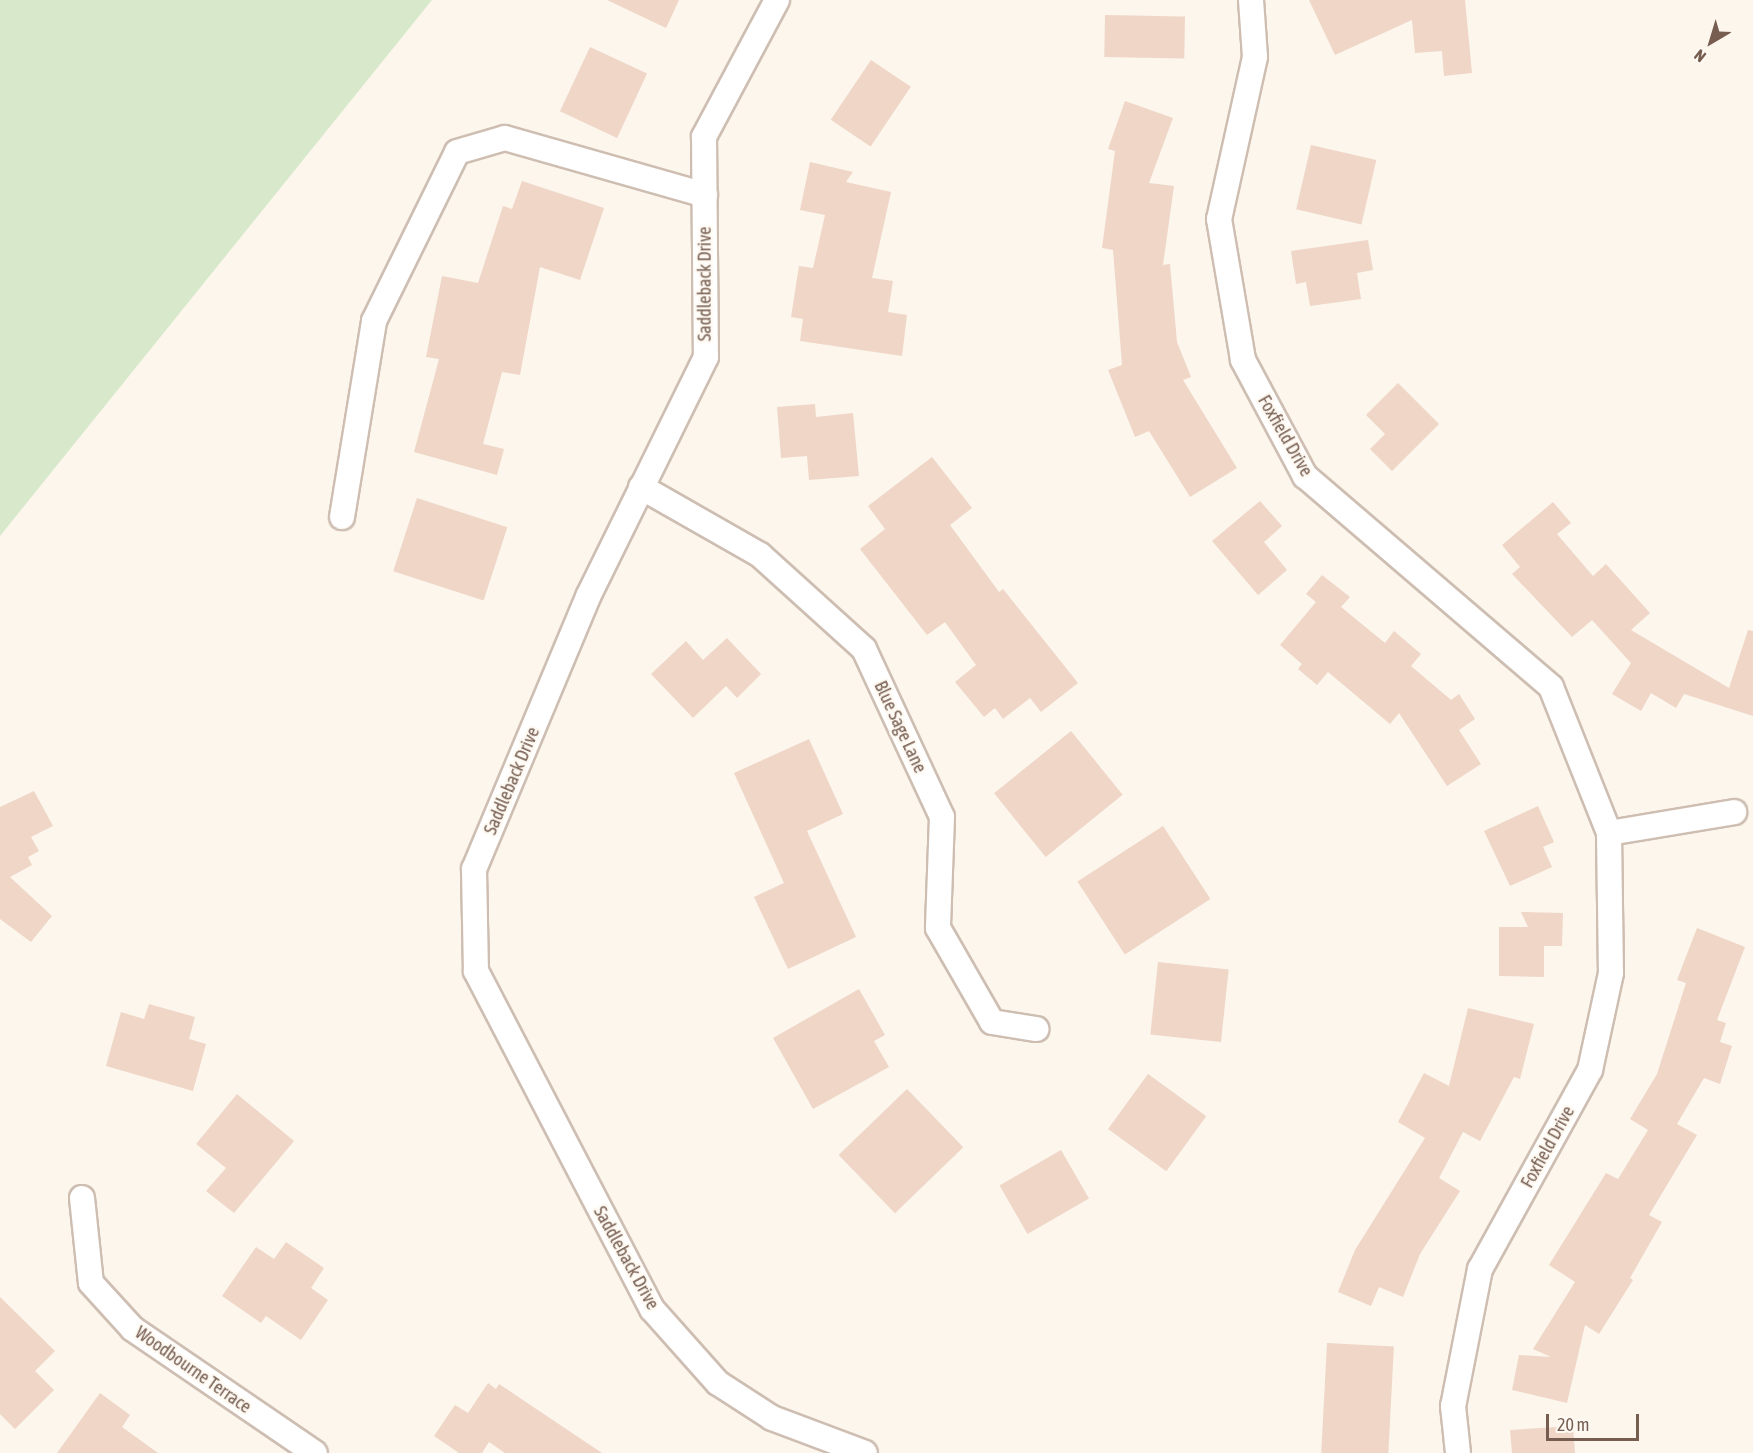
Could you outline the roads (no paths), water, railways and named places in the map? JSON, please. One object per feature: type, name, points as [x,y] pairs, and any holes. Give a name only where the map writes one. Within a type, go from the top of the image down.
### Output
[{"type":"street","name":"Saddleback Drive","points":[[777,0],[704,137],[706,357],[588,597],[474,869],[476,971],[652,1309],[718,1383],[772,1418],[850,1451]]},
{"type":"street","name":"Foxfield Drive","points":[[1251,0],[1256,57],[1219,219],[1243,360],[1305,476],[1551,687],[1609,833],[1611,973],[1590,1070],[1480,1269],[1453,1406],[1458,1453]]},
{"type":"street","points":[[342,517],[374,321],[457,152],[505,138],[705,195]]},
{"type":"street","name":"Blue Sage Lane","points":[[641,487],[760,555],[864,650],[942,817],[938,927],[992,1022],[1036,1029]]},
{"type":"street","points":[[1609,833],[1734,812]]},
{"type":"street","name":"Woodbourne Terrace","points":[[82,1198],[91,1283],[133,1329],[315,1453]]}]
